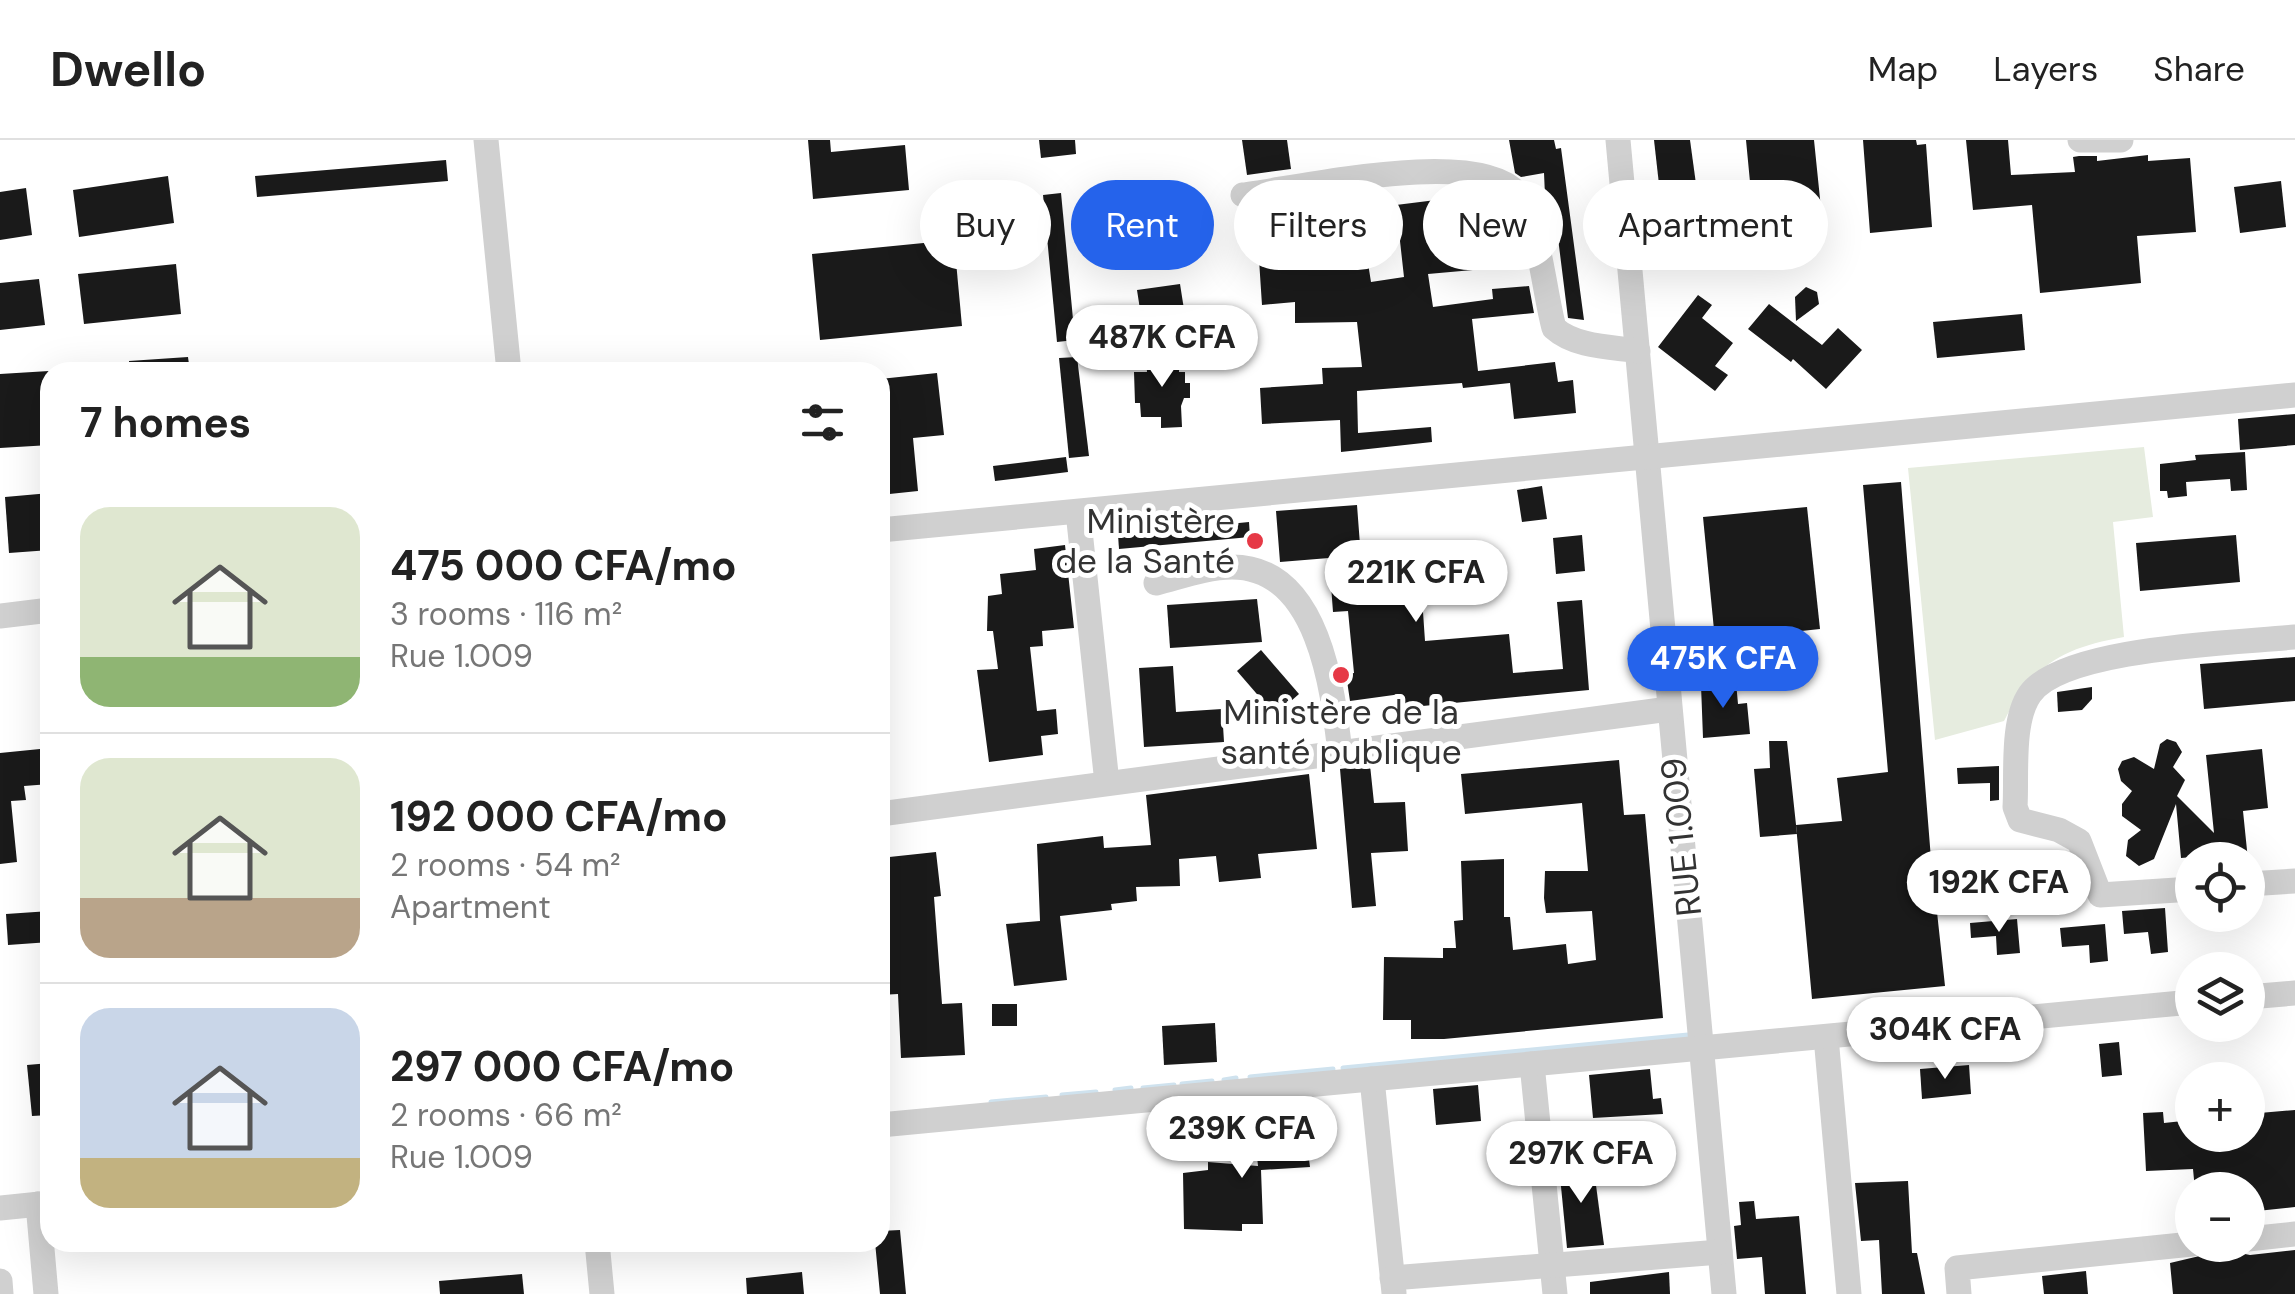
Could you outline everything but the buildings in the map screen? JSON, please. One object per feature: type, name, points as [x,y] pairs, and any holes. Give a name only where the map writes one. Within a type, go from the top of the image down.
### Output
[{"type":"street","points":[[486,140],[508,362]]},
{"type":"street","name":"RUE 1.009","points":[[1618,140],[1724,1294]]},
{"type":"street","points":[[2080,140],[2121,140]]},
{"type":"street","points":[[1362,180],[1422,172],[1472,173],[1507,182],[1521,198],[1530,225],[1554,328],[1586,343],[1638,351]]},
{"type":"street","points":[[890,529],[2295,395]]},
{"type":"street","points":[[1078,512],[1107,783]]},
{"type":"street","points":[[1156,583],[1232,567],[1249,570],[1280,587],[1319,635],[1340,752]]},
{"type":"street","points":[[0,616],[40,611]]},
{"type":"street","points":[[2175,890],[2100,895],[2086,847],[2060,830],[2020,820],[2016,808],[2022,711],[2046,678],[2092,660],[2295,637]]},
{"type":"street","points":[[890,813],[1669,709]]},
{"type":"street","points":[[2265,883],[2295,881]]},
{"type":"street","points":[[2265,996],[2295,993]]},
{"type":"street","points":[[890,1124],[2175,1004]]},
{"type":"street","points":[[1826,1036],[1849,1294]]},
{"type":"street","points":[[1532,1064],[1556,1294]]},
{"type":"street","points":[[1372,1079],[1393,1286],[1552,1265],[1720,1252]]},
{"type":"street","points":[[0,1208],[40,1203]]},
{"type":"street","points":[[2265,1237],[2295,1234]]},
{"type":"street","points":[[1959,1294],[1956,1268],[2175,1246]]},
{"type":"street","points":[[45,1252],[46,1294]]},
{"type":"street","points":[[598,1252],[602,1294]]},
{"type":"street","points":[[0,1281],[1,1294]]},
{"type":"shaded area","points":[[2144,447],[2153,517],[2113,522],[2124,637],[2084,647],[2052,662],[2026,685],[2004,721],[1935,740],[1908,468]]},
{"type":"waterway","points":[[1343,1068],[1688,1035]]},
{"type":"waterway","points":[[1250,1077],[1333,1069]]},
{"type":"waterway","points":[[1224,1080],[1236,1078]]},
{"type":"waterway","points":[[1182,1084],[1212,1081]]},
{"type":"waterway","points":[[1143,1088],[1174,1085]]},
{"type":"waterway","points":[[1115,1090],[1131,1088]]},
{"type":"waterway","points":[[1062,1095],[1096,1092]]},
{"type":"waterway","points":[[991,1102],[1046,1097]]},
{"type":"place","name":"Ministère de la Santé","points":[[1255,541]]},
{"type":"place","name":"Ministère de la santé publique","points":[[1341,675]]}]
